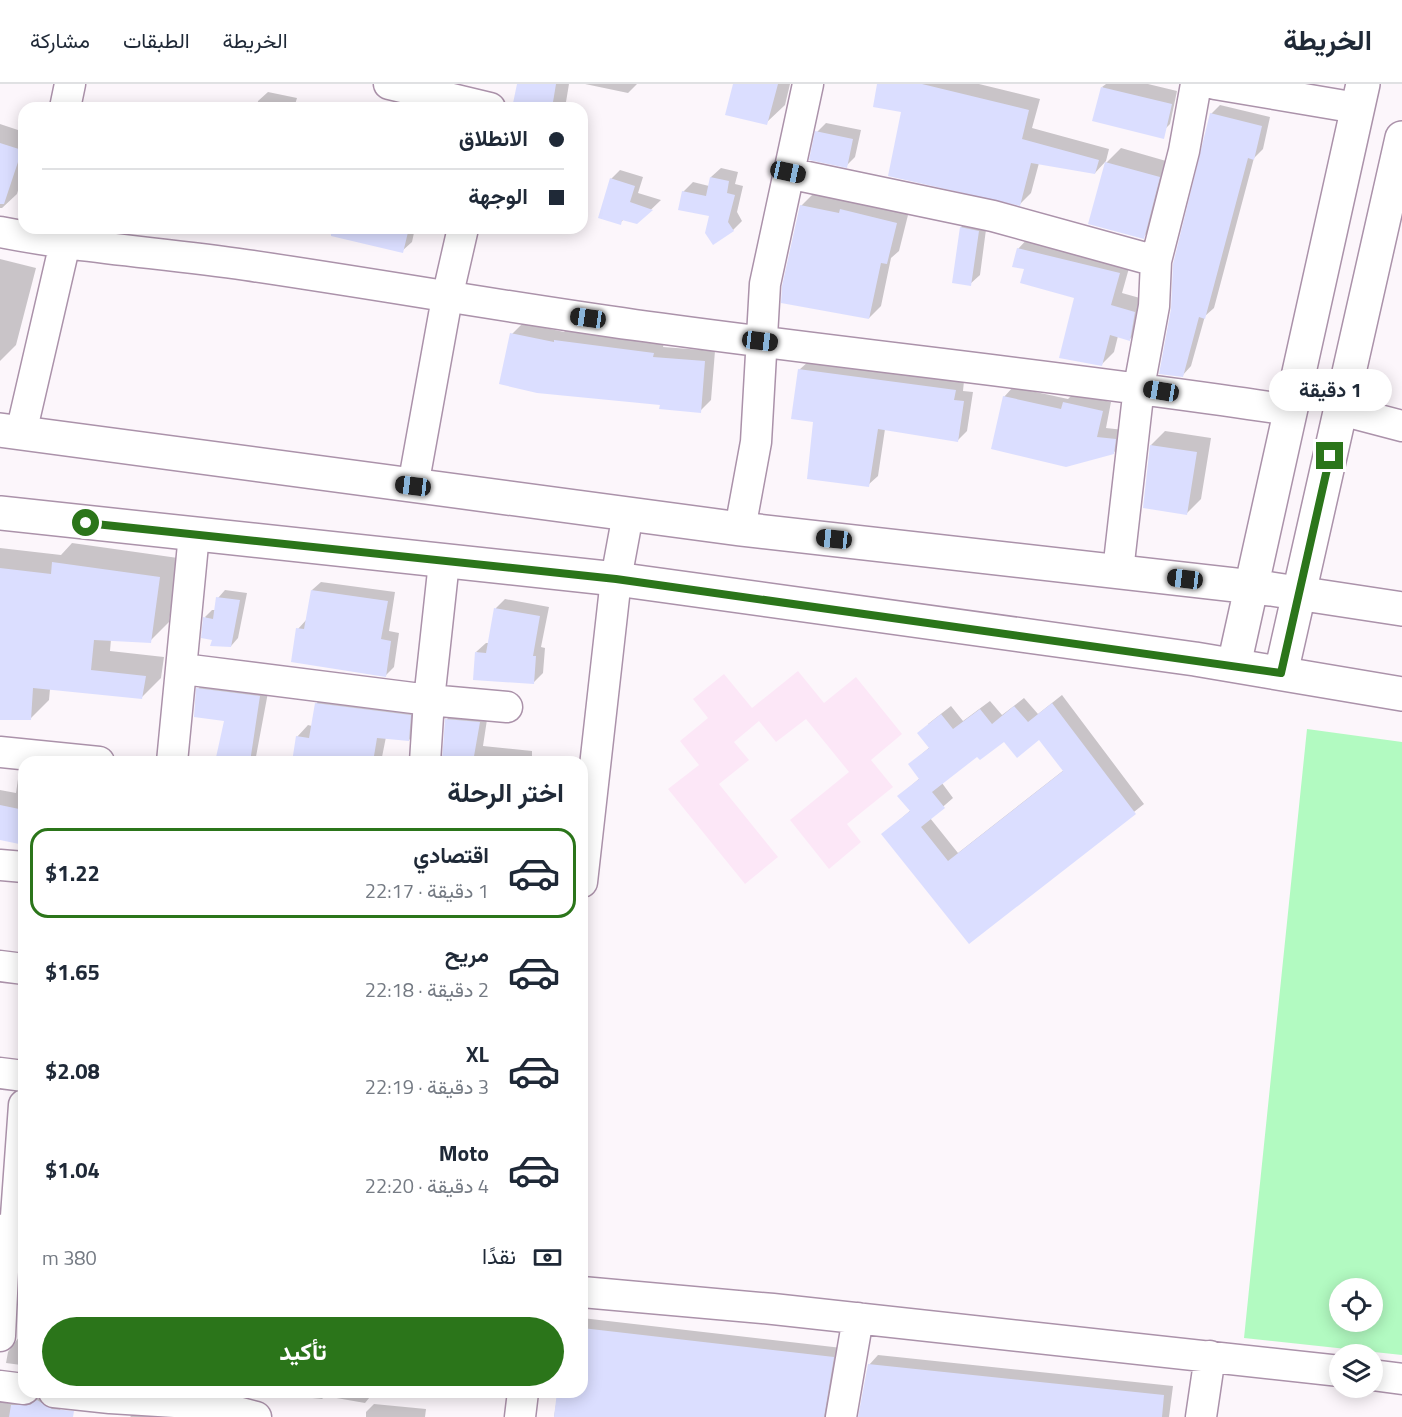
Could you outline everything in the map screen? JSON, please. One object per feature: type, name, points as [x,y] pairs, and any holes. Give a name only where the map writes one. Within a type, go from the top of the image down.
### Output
[{"type":"street","points":[[66,102],[70,84]]},
{"type":"street","points":[[389,84],[465,102]]},
{"type":"street","points":[[492,102],[496,84]]},
{"type":"street","points":[[740,529],[756,442],[765,284],[808,84]]},
{"type":"street","points":[[1118,571],[1139,387],[1154,306],[1156,261],[1184,152],[1196,84]]},
{"type":"street","points":[[1215,84],[1360,96],[1234,665]]},
{"type":"street","points":[[1281,673],[1402,138]]},
{"type":"street","points":[[788,172],[993,216],[1156,261]]},
{"type":"street","points":[[0,232],[18,232]]},
{"type":"street","points":[[40,234],[65,243],[246,265],[447,298],[760,341],[1139,387],[1290,410]]},
{"type":"street","points":[[413,486],[447,298],[462,234]]},
{"type":"street","points":[[65,243],[10,432],[740,529],[1251,586],[1402,609]]},
{"type":"street","points":[[1341,410],[1402,426]]},
{"type":"street","points":[[0,513],[616,579],[1234,665],[1402,694]]},
{"type":"street","points":[[588,800],[616,579],[628,514]]},
{"type":"street","points":[[173,756],[183,669],[194,534]]},
{"type":"street","points":[[425,756],[444,562]]},
{"type":"street","points":[[183,669],[429,700],[507,707]]},
{"type":"street","points":[[0,752],[40,756]]},
{"type":"street","points":[[0,865],[18,866]]},
{"type":"street","points":[[0,966],[18,968]]},
{"type":"street","points":[[0,1073],[18,1075]]},
{"type":"street","points":[[0,1336],[18,1163]]},
{"type":"street","points":[[588,1294],[858,1318],[1329,1370]]},
{"type":"street","points":[[841,1417],[858,1318]]},
{"type":"street","points":[[1201,1417],[1210,1356]]},
{"type":"street","points":[[1383,1376],[1402,1379]]},
{"type":"street","points":[[0,1386],[18,1388]]},
{"type":"street","points":[[75,1398],[109,1408],[207,1398],[256,1417]]},
{"type":"street","points":[[520,1417],[522,1398]]},
{"type":"shaded area","points":[[798,671],[824,703],[856,677],[902,734],[871,760],[893,787],[847,824],[861,842],[829,869],[790,820],[849,772],[806,719],[776,742],[759,721],[734,742],[749,760],[719,784],[778,857],[745,884],[668,789],[699,765],[680,741],[708,718],[693,699],[724,674],[752,708]]},
{"type":"green space","points":[[1307,729],[1402,742],[1402,1355],[1383,1353],[1383,1344],[1329,1344],[1329,1347],[1244,1338]]},
{"type":"building","points":[[517,84],[556,84],[553,102],[513,102]]},
{"type":"building","points":[[733,84],[778,84],[767,125],[725,115]]},
{"type":"building","points":[[877,84],[922,84],[1029,110],[1022,139],[1099,160],[1095,174],[1031,163],[1020,206],[888,176],[901,112],[873,107]]},
{"type":"building","points":[[1101,87],[1172,104],[1164,139],[1092,121]]},
{"type":"building","points":[[1210,113],[1262,126],[1254,160],[1248,158],[1205,319],[1199,317],[1183,377],[1159,374],[1171,309],[1173,264]]},
{"type":"building","points":[[815,131],[853,139],[847,168],[809,160]]},
{"type":"building","points":[[0,143],[18,149],[18,162],[4,204],[0,204]]},
{"type":"building","points":[[1105,162],[1160,177],[1144,239],[1088,224]]},
{"type":"building","points":[[710,177],[729,181],[727,193],[735,195],[728,222],[734,231],[713,245],[705,233],[709,216],[678,210],[682,191],[706,196]]},
{"type":"building","points":[[610,178],[635,186],[630,202],[653,210],[637,224],[622,220],[621,225],[598,218]]},
{"type":"building","points":[[800,205],[839,213],[840,209],[897,223],[887,264],[881,263],[869,319],[781,303],[782,286]]},
{"type":"building","points":[[960,227],[979,231],[971,286],[952,283]]},
{"type":"building","points":[[331,234],[408,234],[403,253],[331,236]]},
{"type":"building","points":[[1017,248],[1120,273],[1111,305],[1135,312],[1130,341],[1110,335],[1102,366],[1059,358],[1074,298],[1020,283],[1024,269],[1012,267]]},
{"type":"building","points":[[510,333],[554,342],[554,340],[654,353],[653,357],[705,361],[701,413],[659,409],[660,405],[537,393],[499,384]]},
{"type":"building","points":[[798,369],[956,390],[954,400],[964,401],[958,442],[878,429],[869,487],[807,479],[813,422],[791,419]]},
{"type":"building","points":[[1003,396],[1061,409],[1063,402],[1103,411],[1097,437],[1116,439],[1114,454],[1066,467],[991,449]]},
{"type":"building","points":[[1150,445],[1197,452],[1187,515],[1143,508]]},
{"type":"building","points":[[52,562],[160,577],[151,643],[94,640],[91,670],[146,676],[142,699],[33,688],[31,720],[0,720],[0,568],[51,574]]},
{"type":"building","points":[[311,590],[388,601],[381,639],[391,641],[386,677],[291,662],[296,628],[304,629]]},
{"type":"building","points":[[216,597],[240,600],[231,647],[210,646],[212,640],[201,638],[203,617],[213,619]]},
{"type":"building","points":[[494,608],[540,616],[533,656],[536,656],[534,684],[473,680],[475,652],[486,653]]},
{"type":"building","points":[[196,688],[260,696],[251,756],[216,756],[224,721],[194,717]]},
{"type":"building","points":[[315,703],[411,715],[409,741],[377,738],[374,756],[293,756],[296,736],[309,738]]},
{"type":"building","points":[[1052,703],[1136,814],[969,944],[881,834],[910,811],[897,796],[919,779],[908,764],[929,748],[917,733],[941,714],[953,729],[980,709],[992,724],[1014,706],[1028,722]],"holes":[[[1039,740],[1063,771],[948,861],[921,827],[945,808],[932,792],[977,757],[980,760],[1004,742],[1017,758]]]},
{"type":"building","points":[[445,719],[480,722],[474,756],[442,756]]},
{"type":"building","points":[[0,805],[18,809],[18,844],[0,840]]},
{"type":"building","points":[[588,1329],[834,1357],[824,1417],[554,1417],[556,1398],[588,1398]]},
{"type":"building","points":[[868,1364],[1164,1395],[1162,1417],[858,1417]]},
{"type":"building","points":[[37,1400],[52,1409],[74,1411],[73,1417],[9,1417],[11,1405],[30,1405]]},
{"type":"route","points":[[86,523],[616,579],[1195,659],[1281,673],[1330,456]]}]
